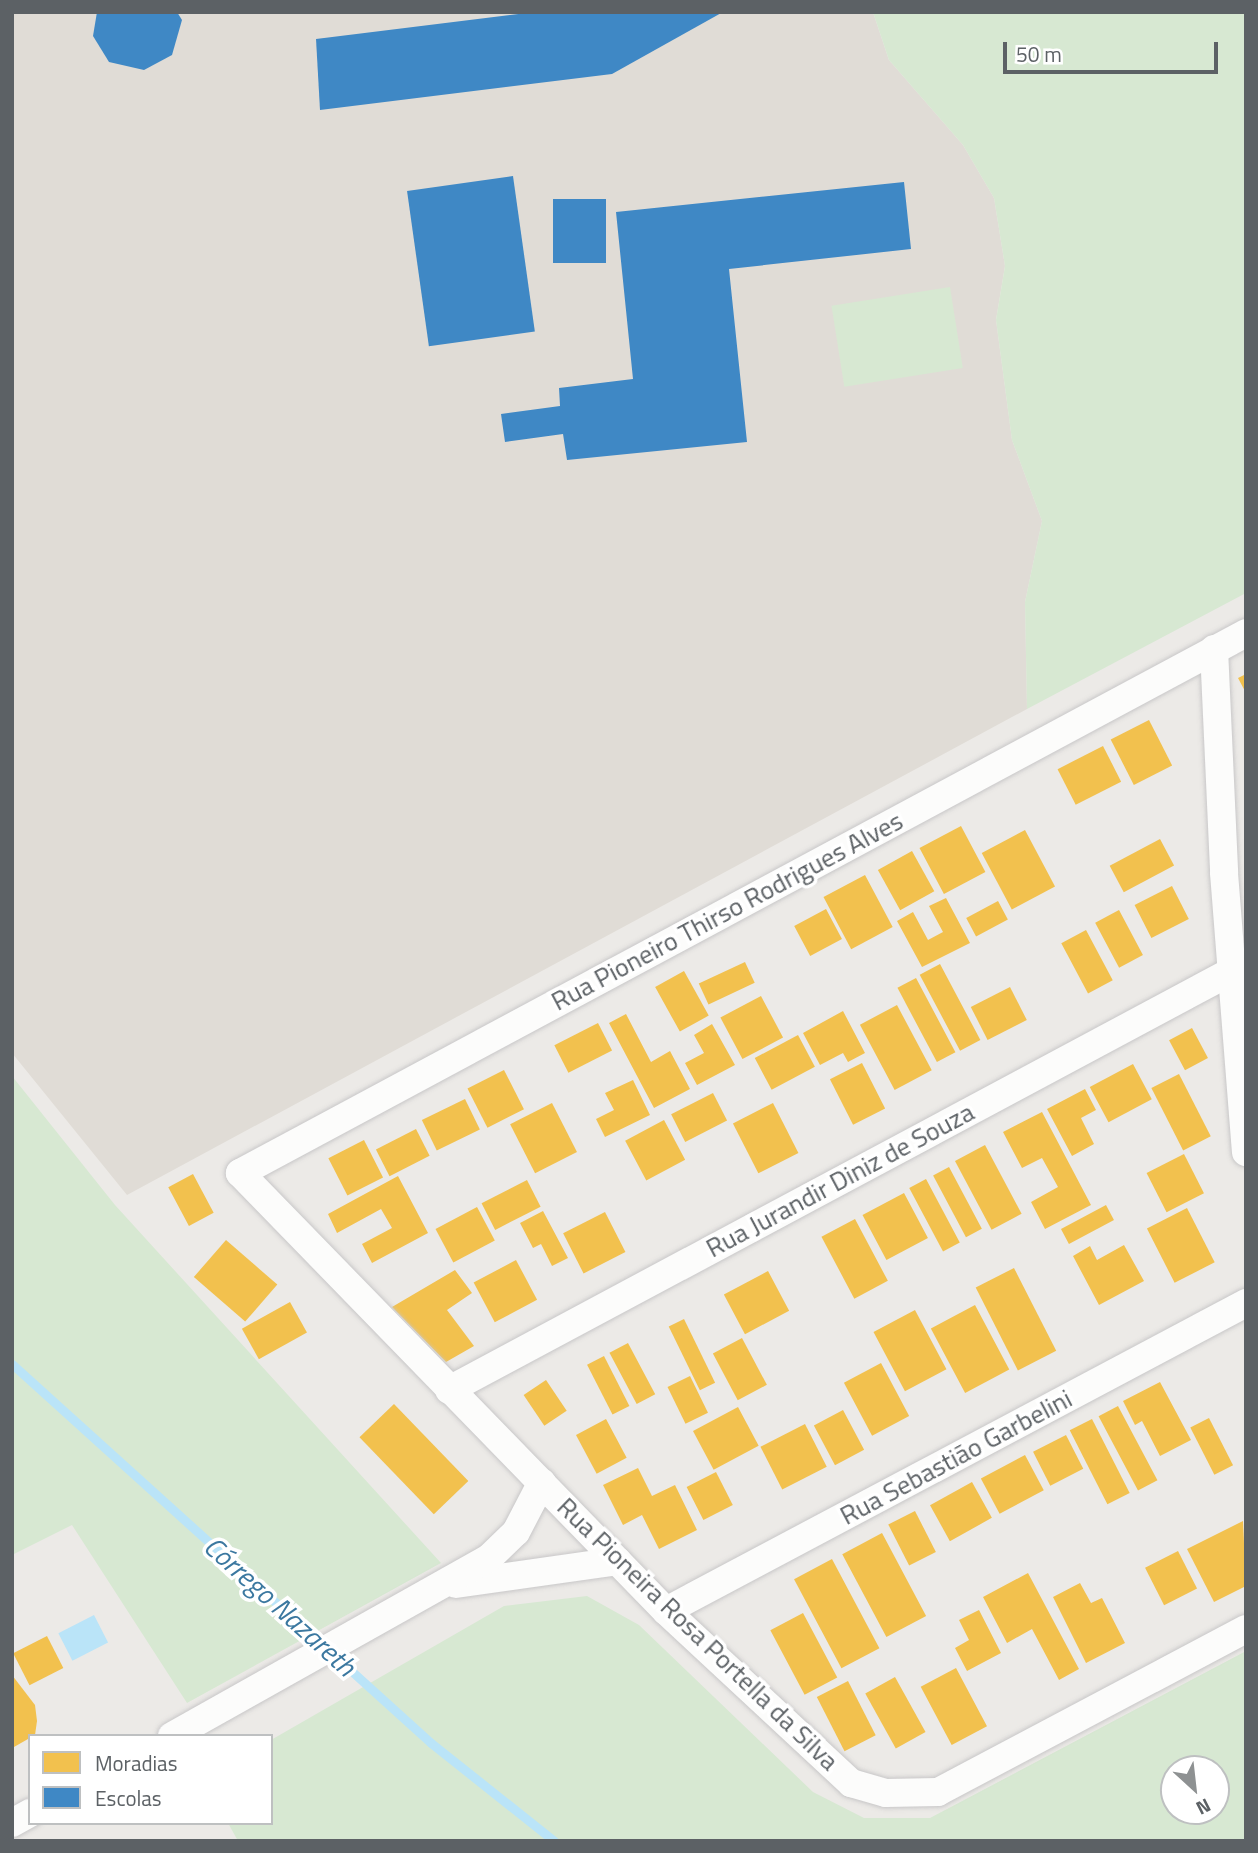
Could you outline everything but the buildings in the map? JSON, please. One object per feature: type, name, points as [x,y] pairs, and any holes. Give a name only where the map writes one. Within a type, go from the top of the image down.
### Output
[{"type":"street","name":"Rua Pioneiro Thirso Rodrigues Alves","points":[[240,1173],[1246,633]]},
{"type":"street","points":[[1214,649],[1232,971],[1246,1152]]},
{"type":"street","name":"Rua Jurandir Diniz de Souza","points":[[449,1390],[1232,971]]},
{"type":"street","name":"Rua Pioneira Rosa Portella da Silva","points":[[240,1173],[666,1611],[851,1783],[886,1793],[939,1792],[1246,1629]]},
{"type":"street","name":"Rua Sebastião Garbelini","points":[[666,1611],[1246,1303]]},
{"type":"street","points":[[176,1734],[447,1586],[489,1558],[516,1532],[542,1482]]},
{"type":"street","points":[[447,1586],[617,1561]]},
{"type":"street","points":[[12,1823],[28,1815]]},
{"type":"shaded area","points":[[12,12],[873,12],[889,60],[963,145],[994,198],[1005,266],[996,320],[1012,440],[1042,521],[1025,602],[1027,709],[127,1195],[12,1053]]},
{"type":"green space","points":[[873,12],[1246,12],[1246,593],[1027,709],[1025,602],[1042,521],[1012,440],[996,320],[1005,266],[994,198],[963,145],[889,60]]},
{"type":"green space","points":[[950,287],[963,368],[844,387],[831,306]]},
{"type":"green space","points":[[12,1076],[115,1205],[441,1563],[187,1703],[72,1525],[12,1555]]},
{"type":"green space","points":[[587,1596],[639,1625],[813,1792],[864,1818],[930,1818],[1246,1651],[1246,1841],[238,1841],[229,1825],[273,1825],[273,1739],[504,1606]]},
{"type":"water","points":[[94,1615],[108,1643],[72,1661],[58,1633]]},
{"type":"waterway","name":"Córrego Nazareth","points":[[12,1364],[431,1743],[554,1841]]}]
